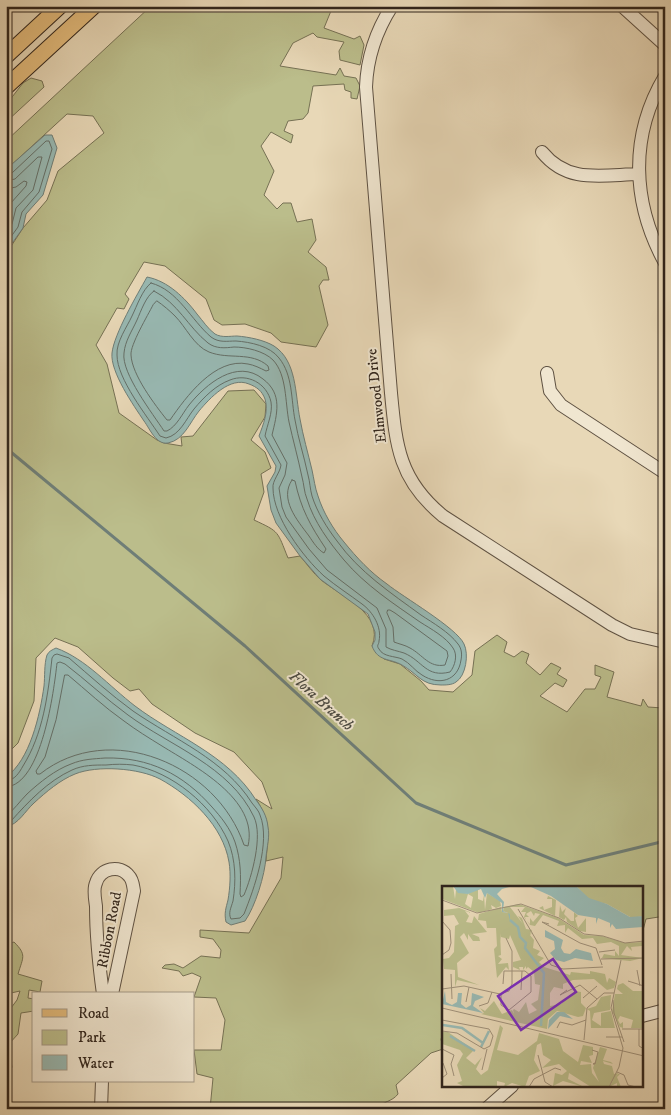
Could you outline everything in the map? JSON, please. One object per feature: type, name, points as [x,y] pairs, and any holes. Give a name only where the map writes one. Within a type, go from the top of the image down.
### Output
[{"type":"main road","points":[[26,69],[9,53],[60,6]]},
{"type":"main road","points":[[71,6],[81,18]]},
{"type":"main road","points":[[6,87],[94,6]]},
{"type":"street","name":"Elmwood Drive","points":[[392,6],[375,40],[370,56],[366,87],[392,401],[397,444],[403,465],[420,493],[443,516],[612,626],[639,637],[665,642]]},
{"type":"street","points":[[622,6],[665,45]]},
{"type":"street","points":[[665,76],[651,103],[645,122],[641,141],[639,174],[640,198],[644,216],[650,234],[665,263]]},
{"type":"street","points":[[542,152],[555,165],[567,172],[580,176],[639,174]]},
{"type":"street","points":[[547,373],[550,391],[561,405],[665,473]]},
{"type":"street","name":"Ribbon Road","points":[[103,992],[96,922],[95,884],[99,876],[107,870],[113,869],[123,871],[130,877],[134,891],[112,992]]},
{"type":"street","points":[[644,1015],[665,1010]]},
{"type":"street","points":[[101,1109],[102,1082]]},
{"type":"street","points":[[486,1109],[510,1088]]},
{"type":"green space","points":[[151,6],[333,6],[324,28],[354,39],[360,36],[364,45],[360,65],[340,60],[339,51],[344,42],[317,37],[313,33],[293,43],[280,66],[336,75],[340,68],[344,76],[356,78],[360,86],[357,99],[351,98],[351,92],[345,90],[344,84],[313,86],[308,113],[303,119],[288,121],[284,131],[293,135],[291,143],[271,132],[261,146],[274,171],[264,195],[277,209],[283,203],[291,203],[297,222],[312,219],[316,240],[308,252],[326,267],[329,280],[323,280],[319,286],[328,325],[316,347],[281,342],[271,333],[245,324],[222,325],[214,320],[206,299],[165,266],[144,262],[125,294],[129,299],[124,309],[117,308],[96,345],[107,364],[119,413],[157,440],[182,446],[181,437],[193,436],[228,391],[254,390],[266,404],[265,417],[251,440],[265,452],[271,468],[261,474],[264,492],[254,520],[277,533],[288,558],[300,556],[321,580],[359,607],[372,624],[374,635],[372,646],[384,659],[400,664],[429,690],[453,692],[472,675],[475,651],[497,635],[507,642],[504,652],[514,657],[522,651],[529,654],[526,663],[540,675],[551,663],[561,668],[557,674],[567,680],[563,687],[555,683],[540,696],[567,712],[585,689],[595,689],[601,677],[595,675],[595,665],[614,672],[607,697],[641,706],[643,699],[648,707],[663,708],[665,723],[665,916],[646,919],[644,926],[644,886],[442,886],[442,1049],[431,1053],[396,1085],[398,1094],[396,1097],[376,1109],[210,1109],[213,1078],[197,1074],[195,1050],[221,1050],[225,1020],[216,998],[195,997],[201,977],[192,973],[183,976],[179,971],[162,968],[165,965],[174,964],[183,968],[201,956],[220,958],[221,950],[213,939],[200,937],[200,930],[249,933],[281,878],[283,857],[266,861],[267,822],[256,799],[272,809],[262,782],[234,752],[195,733],[152,704],[139,689],[130,691],[78,647],[55,638],[36,658],[34,701],[18,743],[6,755],[6,254],[23,228],[47,200],[58,171],[104,133],[93,116],[67,114],[6,170],[6,141]]},
{"type":"green space","points":[[31,78],[42,81],[44,87],[6,122],[6,101],[9,101],[23,83]]},
{"type":"green space","points":[[14,942],[21,950],[23,956],[18,974],[42,981],[40,992],[29,990],[28,998],[32,999],[32,1011],[21,1013],[18,1034],[8,1045],[12,1067],[6,1080],[6,1004],[11,1008],[17,1000],[20,991],[6,992],[6,945]]},
{"type":"water","points":[[45,135],[52,135],[57,148],[43,195],[26,214],[23,228],[13,242],[6,246],[6,173],[11,165]]},
{"type":"water","points":[[147,277],[162,282],[175,291],[215,334],[256,339],[274,346],[282,352],[294,379],[301,425],[315,487],[332,526],[369,570],[441,621],[459,637],[466,648],[466,659],[462,675],[456,682],[434,685],[424,681],[402,665],[378,655],[372,646],[375,640],[375,632],[368,614],[320,579],[300,556],[276,523],[271,510],[267,486],[275,472],[276,466],[259,436],[265,418],[266,404],[259,390],[252,385],[242,382],[228,386],[209,400],[186,430],[174,441],[168,443],[160,442],[154,436],[129,398],[112,361],[114,345],[121,325]]},
{"type":"water","points":[[56,648],[77,659],[151,717],[216,758],[231,770],[258,803],[267,819],[269,830],[268,842],[262,881],[256,899],[245,921],[231,925],[226,922],[225,913],[230,881],[229,862],[226,849],[213,824],[183,794],[151,775],[118,769],[95,769],[75,774],[53,787],[18,820],[6,827],[6,777],[22,760],[28,748],[37,723],[44,686],[47,655]]},
{"type":"waterway","name":"Flora Branch","points":[[6,448],[245,646],[416,803],[566,865],[665,841]]}]
